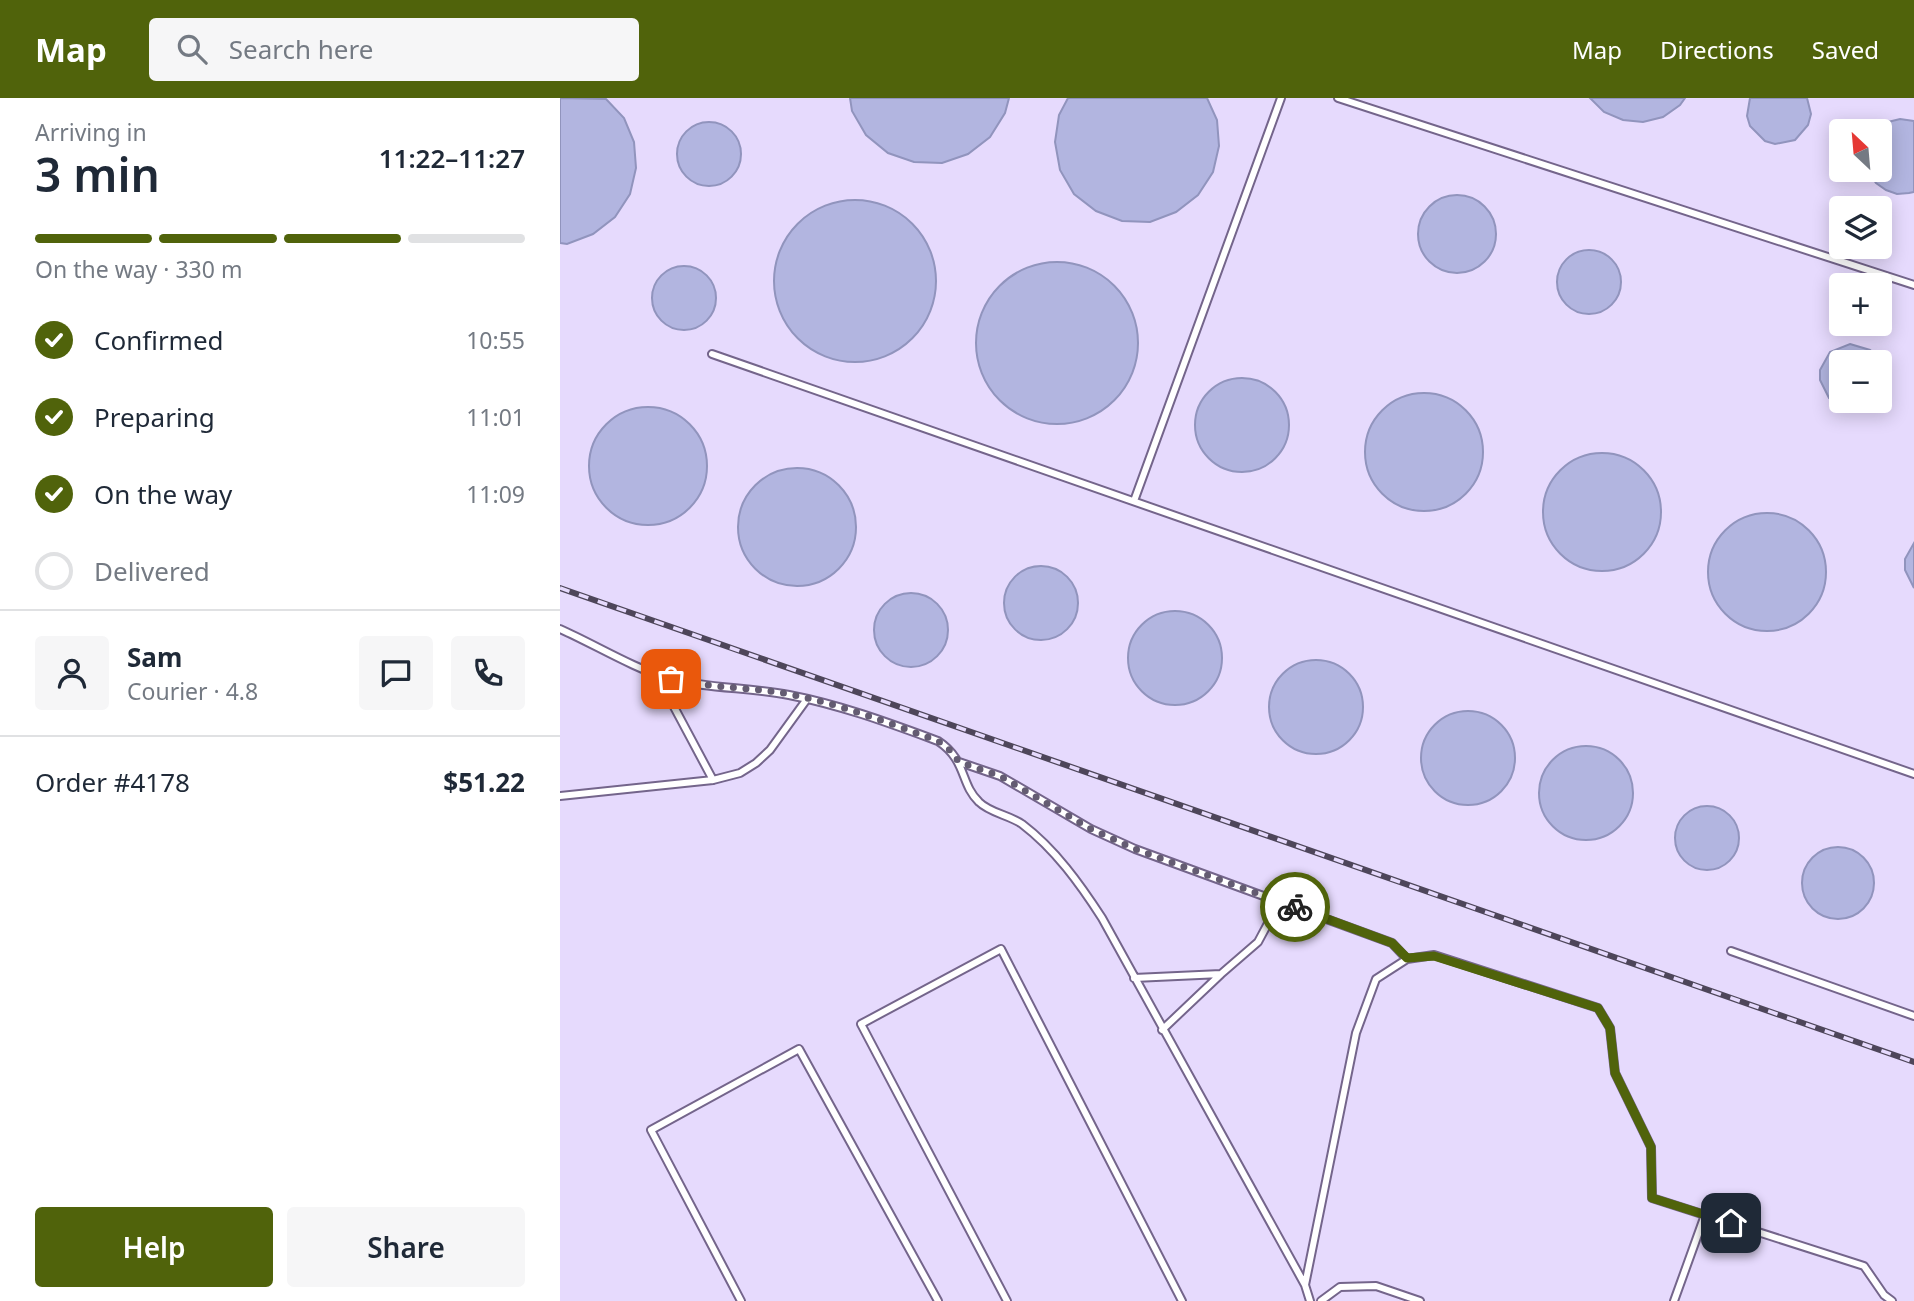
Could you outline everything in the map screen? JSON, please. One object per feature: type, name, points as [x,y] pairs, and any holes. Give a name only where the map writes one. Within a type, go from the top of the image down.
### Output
[{"type":"lane","points":[[1135,501],[1281,98]]},
{"type":"lane","points":[[1338,98],[1914,285]]},
{"type":"lane","points":[[712,354],[1914,774]]},
{"type":"lane","points":[[560,629],[657,675],[691,684],[787,694],[855,711],[938,741],[948,748],[959,762],[974,797],[982,805],[1022,824],[1060,860],[1102,918],[1305,1285],[1310,1301]]},
{"type":"lane","points":[[657,675],[713,780]]},
{"type":"lane","points":[[560,796],[713,780],[740,773],[771,750],[807,699]]},
{"type":"lane","points":[[959,762],[1000,776],[1091,829],[1135,849],[1392,943],[1407,958]]},
{"type":"lane","points":[[1163,1030],[1258,942],[1280,901]]},
{"type":"lane","points":[[1007,1301],[861,1024],[1001,949],[1182,1301]]},
{"type":"lane","points":[[1731,951],[1914,1016]]},
{"type":"lane","points":[[1305,1285],[1356,1033],[1376,979],[1407,958],[1434,956],[1598,1008],[1610,1028],[1615,1073],[1651,1147],[1652,1198],[1864,1266],[1884,1295],[1892,1301]]},
{"type":"lane","points":[[1134,978],[1221,974]]},
{"type":"lane","points":[[741,1301],[651,1130],[799,1049],[938,1301]]},
{"type":"lane","points":[[1674,1301],[1705,1215]]},
{"type":"lane","points":[[1321,1301],[1340,1287],[1376,1286],[1420,1301]]},
{"type":"building","points":[[560,98],[606,99],[624,118],[634,142],[636,168],[630,194],[615,217],[593,234],[567,244],[560,243]]},
{"type":"building","points":[[850,98],[1009,98],[1005,113],[990,137],[968,154],[942,163],[914,162],[888,153],[866,135],[852,111]]},
{"type":"building","points":[[1068,98],[1207,98],[1217,120],[1219,146],[1213,172],[1198,195],[1176,212],[1150,222],[1122,221],[1096,211],[1074,194],[1060,170],[1055,142],[1059,115]]},
{"type":"building","points":[[1590,98],[1685,98],[1663,117],[1643,122],[1623,120],[1604,112]]},
{"type":"building","points":[[1750,98],[1807,98],[1811,114],[1808,125],[1795,140],[1775,144],[1765,141],[1750,126],[1747,116]]},
{"type":"building","points":[[1892,121],[1914,121],[1914,192],[1897,194],[1875,182],[1892,182]]},
{"type":"building","points":[[709,122],[727,128],[735,136],[741,154],[735,172],[727,180],[709,186],[691,180],[683,172],[677,154],[683,136],[691,128]]},
{"type":"building","points":[[1457,195],[1472,198],[1484,207],[1493,219],[1496,234],[1493,249],[1484,261],[1472,270],[1457,273],[1442,270],[1430,261],[1421,249],[1418,234],[1421,219],[1430,207],[1442,198]]},
{"type":"building","points":[[855,200],[886,206],[913,223],[930,250],[936,281],[930,312],[913,339],[886,356],[855,362],[824,356],[797,339],[780,312],[774,281],[780,250],[797,223],[824,206]]},
{"type":"building","points":[[1589,250],[1612,259],[1621,282],[1612,305],[1589,314],[1566,305],[1557,282],[1566,259]]},
{"type":"building","points":[[1057,262],[1088,268],[1115,285],[1132,312],[1138,343],[1132,374],[1115,401],[1088,418],[1057,424],[1026,418],[999,401],[982,374],[976,343],[982,312],[999,285],[1026,268]]},
{"type":"building","points":[[684,266],[702,272],[710,280],[716,298],[710,316],[702,324],[684,330],[666,324],[658,316],[652,298],[658,280],[666,272]]},
{"type":"building","points":[[1850,344],[1870,350],[1835,350]]},
{"type":"building","points":[[1829,354],[1829,398],[1820,380],[1820,370]]},
{"type":"building","points":[[1242,378],[1260,382],[1275,392],[1285,407],[1289,425],[1285,443],[1275,458],[1260,468],[1242,472],[1224,468],[1209,458],[1199,443],[1195,425],[1199,407],[1209,392],[1224,382]]},
{"type":"building","points":[[1424,393],[1447,397],[1466,410],[1479,429],[1483,452],[1479,475],[1466,494],[1447,507],[1424,511],[1401,507],[1382,494],[1369,475],[1365,452],[1369,429],[1382,410],[1401,397]]},
{"type":"building","points":[[648,407],[671,411],[690,424],[703,443],[707,466],[703,489],[690,508],[671,521],[648,525],[625,521],[606,508],[593,489],[589,466],[593,443],[606,424],[625,411]]},
{"type":"building","points":[[1602,453],[1625,457],[1644,470],[1657,489],[1661,512],[1657,535],[1644,554],[1625,567],[1602,571],[1579,567],[1560,554],[1547,535],[1543,512],[1547,489],[1560,470],[1579,457]]},
{"type":"building","points":[[797,468],[820,472],[839,485],[852,504],[856,527],[852,550],[839,569],[820,582],[797,586],[774,582],[755,569],[742,550],[738,527],[742,504],[755,485],[774,472]]},
{"type":"building","points":[[1767,513],[1790,517],[1809,530],[1822,549],[1826,572],[1822,595],[1809,614],[1790,627],[1767,631],[1744,627],[1725,614],[1712,595],[1708,572],[1712,549],[1725,530],[1744,517]]},
{"type":"building","points":[[1914,543],[1914,588],[1905,570],[1905,559]]},
{"type":"building","points":[[1034,566],[1048,566],[1062,572],[1072,582],[1078,603],[1072,624],[1062,634],[1048,640],[1034,640],[1020,634],[1010,624],[1004,610],[1004,596],[1010,582],[1020,572]]},
{"type":"building","points":[[904,593],[918,593],[932,599],[942,609],[948,630],[946,644],[932,661],[918,667],[904,667],[890,661],[880,651],[874,637],[874,623],[880,609],[890,599]]},
{"type":"building","points":[[1175,611],[1193,615],[1208,625],[1218,640],[1222,658],[1218,676],[1208,691],[1193,701],[1175,705],[1157,701],[1142,691],[1132,676],[1128,658],[1132,640],[1142,625],[1157,615]]},
{"type":"building","points":[[1316,660],[1334,664],[1349,674],[1359,689],[1363,707],[1359,725],[1349,740],[1334,750],[1316,754],[1298,750],[1283,740],[1273,725],[1269,707],[1273,689],[1283,674],[1298,664]]},
{"type":"building","points":[[1468,711],[1486,715],[1501,725],[1511,740],[1515,758],[1511,776],[1501,791],[1486,801],[1468,805],[1450,801],[1435,791],[1425,776],[1421,758],[1425,740],[1435,725],[1450,715]]},
{"type":"building","points":[[1586,746],[1604,750],[1619,760],[1629,775],[1633,793],[1629,811],[1619,826],[1604,836],[1586,840],[1568,836],[1553,826],[1543,811],[1539,793],[1543,775],[1553,760],[1568,750]]},
{"type":"building","points":[[1707,806],[1725,812],[1733,820],[1739,838],[1733,856],[1725,864],[1707,870],[1689,864],[1681,856],[1675,838],[1681,820],[1689,812]]},
{"type":"building","points":[[1838,847],[1858,853],[1868,863],[1874,883],[1868,903],[1858,913],[1838,919],[1818,913],[1808,903],[1802,883],[1808,863],[1818,853]]},
{"type":"railway","points":[[560,588],[1914,1062]]},
{"type":"way so far","points":[[671,679],[691,684],[787,694],[855,711],[938,741],[948,748],[959,762],[1000,776],[1091,829],[1135,849],[1295,907]]},
{"type":"route","points":[[1295,907],[1392,943],[1407,958],[1434,956],[1598,1008],[1610,1028],[1615,1073],[1651,1147],[1652,1198],[1731,1223]]}]
